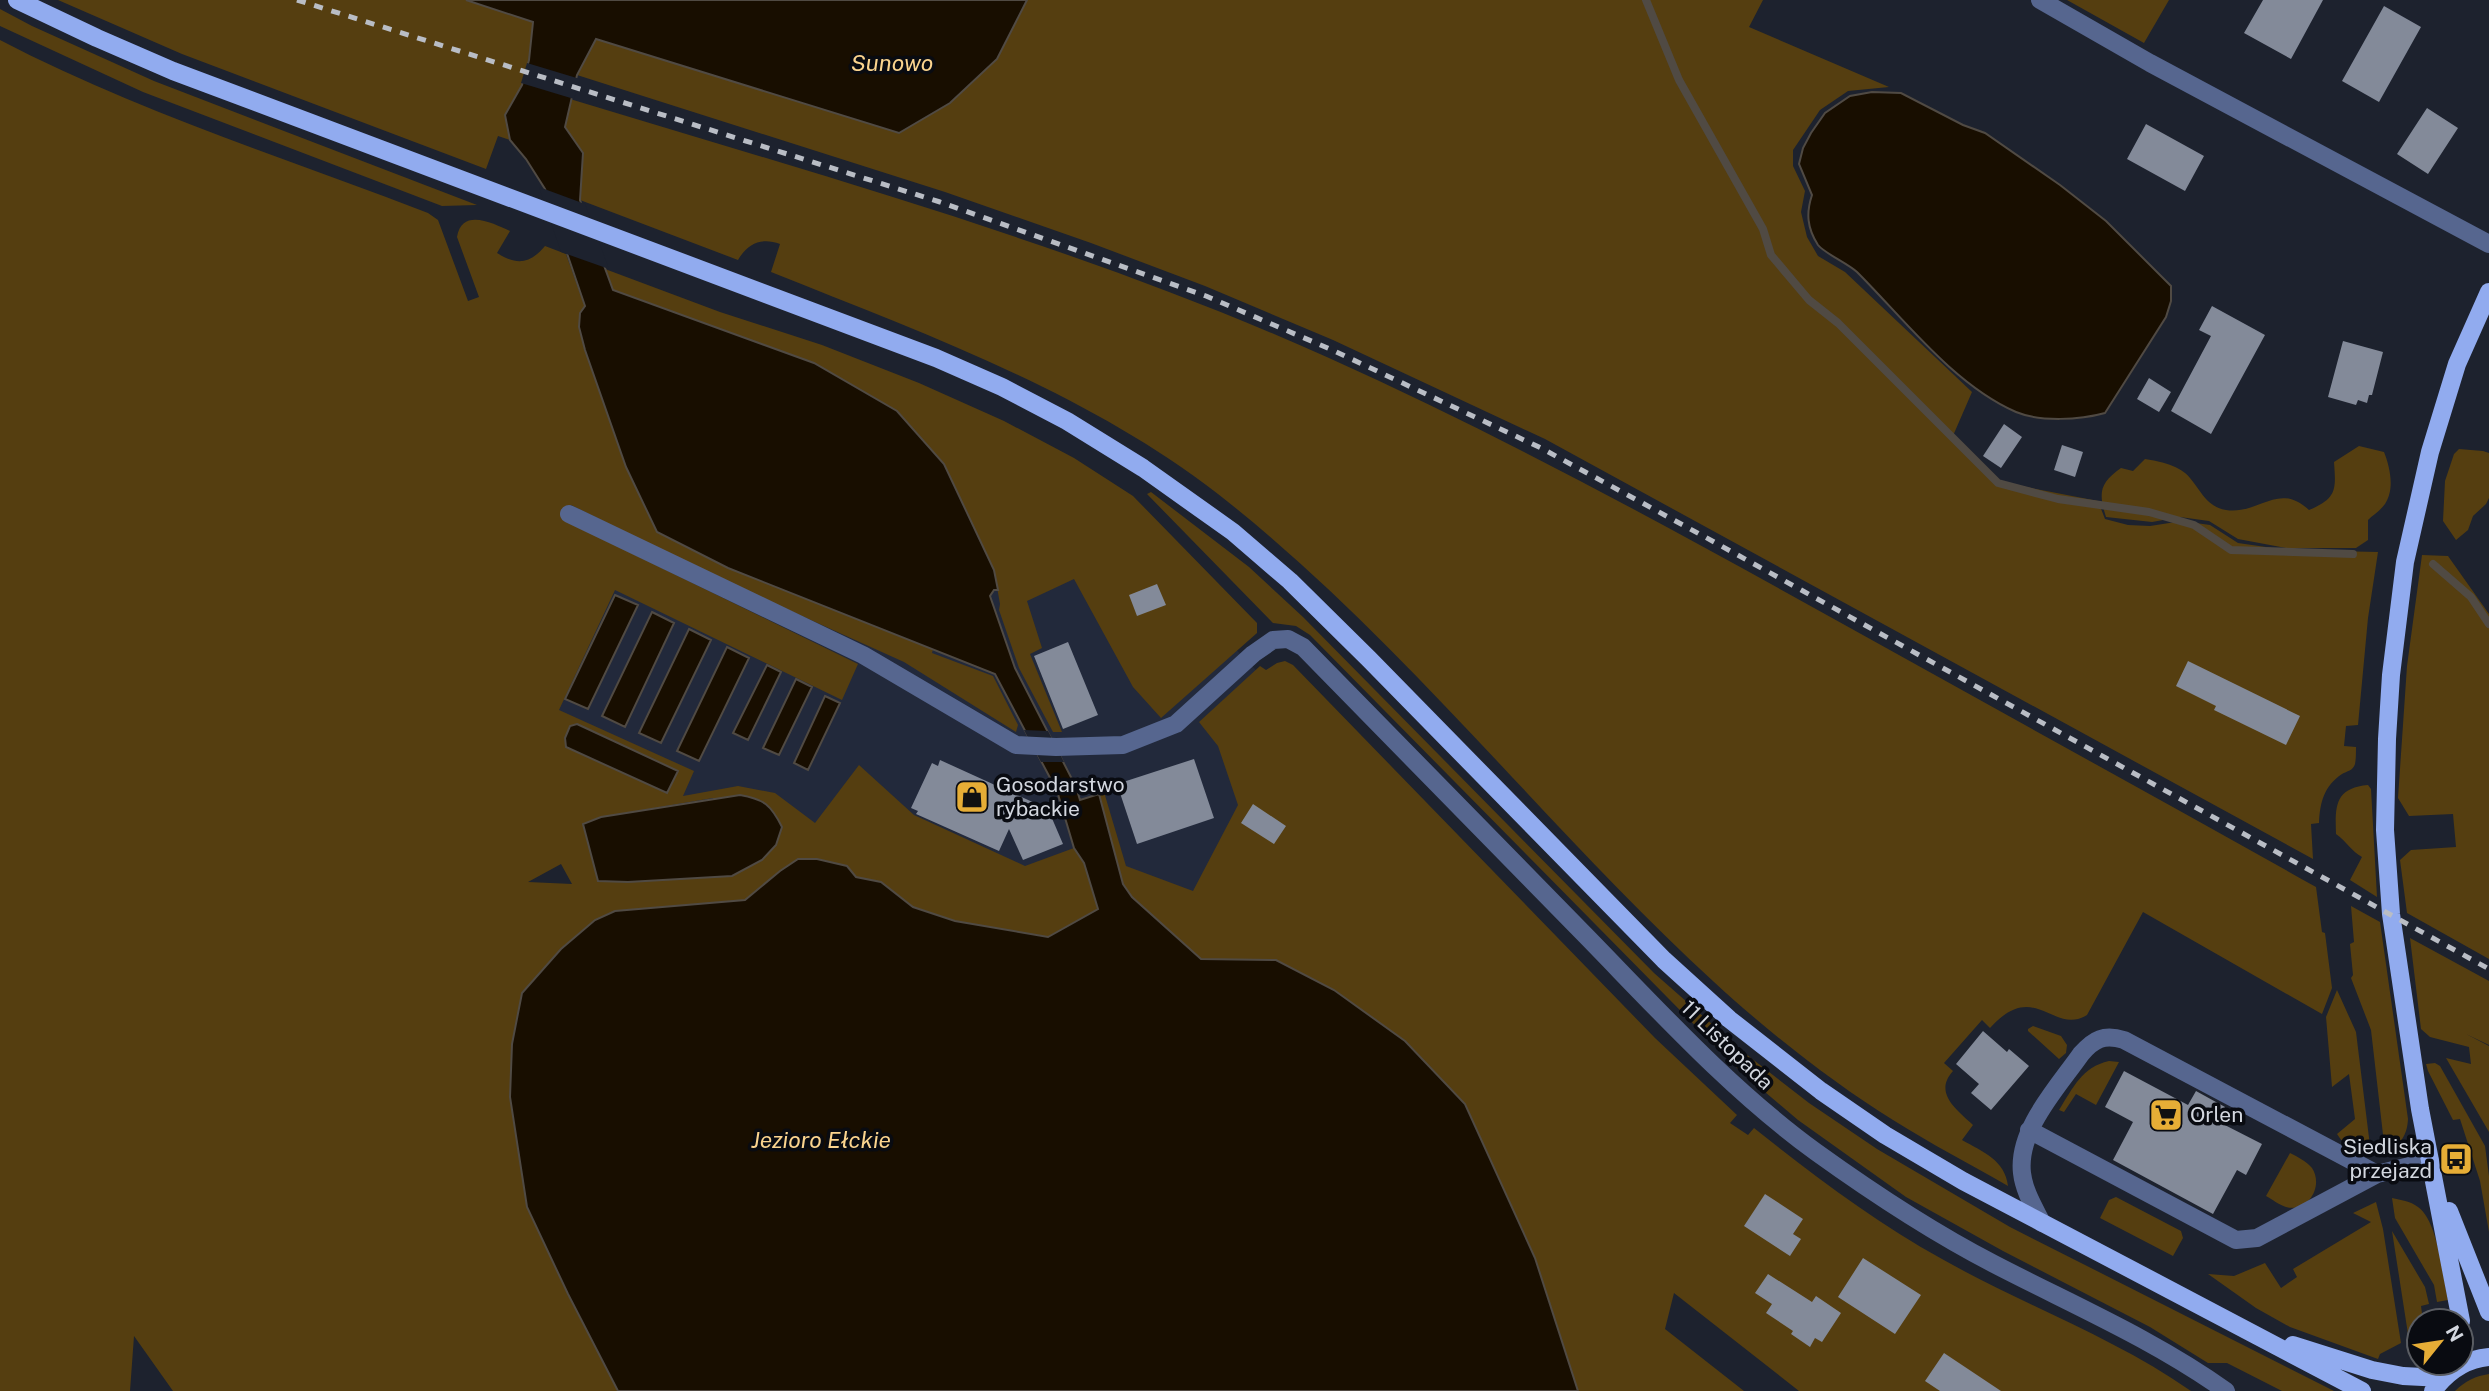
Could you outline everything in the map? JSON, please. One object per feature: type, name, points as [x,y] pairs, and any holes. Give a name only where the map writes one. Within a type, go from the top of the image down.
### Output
[{"type":"main road","points":[[17,0],[173,71],[918,351],[1002,387],[1094,436],[1184,495],[1233,532],[1300,591],[1637,933],[1728,1019],[1799,1075],[1874,1128],[1943,1170],[2362,1391]]},
{"type":"main road","points":[[2458,1307],[2410,1042],[2390,902],[2385,830],[2390,688],[2405,562],[2430,452],[2457,364],[2489,292]]},
{"type":"main road","points":[[2432,1167],[2489,1312]]},
{"type":"main road","points":[[2255,1334],[2372,1370],[2405,1376]]},
{"type":"street","points":[[2040,0],[2150,63],[2489,244]]},
{"type":"street","name":"11 Listopada","points":[[569,514],[863,655],[1016,745],[1123,745],[1175,724],[1253,654],[1273,640],[1288,639],[1303,647],[1733,1085],[1814,1150],[1903,1212],[1991,1263],[2177,1357],[2225,1391]]},
{"type":"street","points":[[2042,1223],[2029,1198],[2022,1173],[2022,1151],[2029,1130],[2081,1054],[2091,1043],[2111,1036],[2124,1040],[2377,1174]]},
{"type":"street","points":[[2029,1130],[2236,1240],[2258,1238],[2377,1174],[2432,1167]]},
{"type":"shaded area","points":[[58,0],[466,0],[533,21],[529,60],[522,85],[505,115],[510,140],[498,136],[486,169],[182,54]]},
{"type":"shaded area","points":[[1027,0],[1763,0],[1749,27],[1889,87],[1848,91],[1820,110],[1793,150],[1793,166],[1805,191],[1801,212],[1807,237],[1818,256],[1845,272],[1972,392],[1952,438],[2000,482],[2098,501],[2105,519],[2128,525],[2150,526],[2182,521],[2210,525],[2238,543],[2287,550],[2378,552],[2368,618],[2358,725],[2346,726],[2344,746],[2356,747],[2355,764],[2327,789],[2320,808],[2319,823],[2311,824],[2313,859],[1545,439],[1333,340],[1205,286],[1091,243],[945,192],[577,75],[596,39],[899,133],[997,59]]},
{"type":"shaded area","points":[[2067,0],[2169,0],[2144,43]]},
{"type":"shaded area","points":[[0,9],[154,81],[477,205],[442,206],[143,92],[0,26]]},
{"type":"shaded area","points":[[0,40],[52,66],[157,111],[428,213],[438,220],[468,301],[479,297],[457,237],[465,222],[479,220],[510,231],[497,253],[510,260],[528,260],[545,246],[566,254],[585,307],[933,649],[932,653],[993,676],[1018,725],[1016,732],[904,662],[720,579],[571,505],[570,523],[858,664],[842,700],[615,590],[559,710],[694,771],[683,796],[738,786],[775,793],[815,823],[859,765],[914,815],[1025,866],[1074,848],[1084,863],[1098,909],[1048,937],[955,921],[913,907],[881,882],[856,877],[780,871],[745,900],[615,911],[561,949],[522,993],[512,1044],[510,1097],[527,1207],[618,1391],[173,1391],[134,1336],[130,1391],[0,1391]],"holes":[[[713,798],[732,876],[628,882],[598,881],[583,824],[601,817]],[[561,864],[572,884],[528,882]]]},
{"type":"shaded area","points":[[570,99],[954,216],[1143,282],[1237,318],[1395,388],[1589,485],[2316,887],[2332,988],[2322,1014],[2143,912],[2087,1015],[2075,1020],[2064,1019],[2032,1007],[2019,1008],[2006,1014],[1990,1028],[1982,1020],[1944,1063],[1953,1071],[1947,1079],[1946,1094],[1973,1125],[1962,1140],[1998,1163],[2008,1186],[1847,1090],[1734,1000],[1590,860],[1349,608],[1218,494],[1167,457],[1059,395],[945,342],[771,272],[780,244],[767,241],[756,243],[746,249],[738,260],[580,200],[583,153],[565,127]]},
{"type":"shaded area","points":[[605,269],[720,312],[822,345],[919,383],[1004,421],[1074,458],[1133,496],[1257,623],[1257,633],[1161,718],[1133,687],[1074,579],[1027,601],[1042,648],[1030,654],[1062,732],[1053,732],[1019,668],[999,610],[994,570],[944,464],[897,411],[814,363],[613,291]]},
{"type":"shaded area","points":[[2359,446],[2384,452],[2391,485],[2385,504],[2368,520],[2368,540],[2356,548],[2286,548],[2238,539],[2209,521],[2180,517],[2152,522],[2106,517],[2103,508],[2103,489],[2109,478],[2121,468],[2133,471],[2145,459],[2181,470],[2209,502],[2219,508],[2238,510],[2288,498],[2309,510],[2325,501],[2333,492],[2334,462]]},
{"type":"shaded area","points":[[2459,449],[2489,453],[2489,498],[2473,516],[2468,530],[2456,540],[2443,521],[2445,481],[2454,454]]},
{"type":"shaded area","points":[[1151,492],[1249,567],[1303,617],[1654,973],[1746,1054],[1809,1103],[1877,1149],[2010,1227],[2334,1391],[2282,1391],[2227,1363],[2208,1363],[2150,1327],[1906,1197],[1798,1120],[1739,1070],[1310,635],[1296,626],[1273,623],[1147,494]]},
{"type":"shaded area","points":[[579,499],[1103,511],[1499,923],[1432,1003],[1136,878],[589,890],[500,752],[581,571]]},
{"type":"shaded area","points":[[2422,555],[2448,556],[2489,614],[2489,959],[2407,913],[2400,860],[2411,850],[2456,847],[2453,814],[2409,816],[2398,798],[2407,666]]},
{"type":"shaded area","points":[[1285,661],[1293,665],[1655,1038],[1737,1115],[1730,1123],[1748,1135],[1754,1128],[1845,1198],[1917,1245],[1973,1276],[2131,1354],[2191,1391],[1799,1391],[1674,1293],[1665,1329],[1744,1391],[1578,1391],[1535,1258],[1465,1104],[1276,960],[1201,959],[1132,897],[1123,884],[1099,794],[1104,792],[1126,866],[1193,891],[1238,805],[1218,746],[1199,722],[1260,666],[1266,670]]},
{"type":"shaded area","points":[[2368,785],[2371,789],[2377,897],[2350,880],[2362,857],[2336,834],[2339,800],[2349,790]]},
{"type":"shaded area","points":[[2351,906],[2380,922],[2408,1119],[2402,1139],[2385,1152],[2371,1030],[2351,978],[2350,944],[2354,942]]},
{"type":"shaded area","points":[[2410,938],[2489,981],[2489,1045],[2466,1034],[2489,1046],[2489,1132],[2446,1058],[2471,1064],[2469,1047],[2430,1037],[2421,1029]]},
{"type":"shaded area","points":[[2337,990],[2356,1032],[2371,1154],[2351,1148],[2337,1134],[2355,1119],[2349,1074],[2332,1087],[2326,1017]]},
{"type":"shaded area","points":[[2033,1026],[2061,1036],[2067,1045],[2066,1053],[2059,1059],[2028,1031]]},
{"type":"shaded area","points":[[2109,1061],[2119,1062],[2096,1105],[2076,1094],[2064,1112],[2059,1110],[2085,1073]]},
{"type":"shaded area","points":[[2435,1063],[2440,1066],[2485,1146],[2489,1176],[2489,1232],[2480,1181],[2460,1119],[2453,1120],[2428,1071],[2426,1064]]},
{"type":"shaded area","points":[[2290,1153],[2312,1168],[2316,1183],[2307,1202],[2294,1208],[2283,1206],[2266,1196]]},
{"type":"shaded area","points":[[2116,1197],[2181,1231],[2183,1238],[2173,1256],[2100,1218],[2109,1200]]},
{"type":"shaded area","points":[[2392,1198],[2409,1202],[2425,1214],[2439,1250],[2448,1300],[2437,1302],[2434,1285],[2395,1218]]},
{"type":"shaded area","points":[[2376,1202],[2383,1229],[2401,1343],[2380,1354],[2378,1359],[2290,1327],[2256,1308],[2208,1274],[2234,1276],[2265,1263],[2281,1288],[2297,1277],[2293,1269],[2371,1222],[2353,1213]]},
{"type":"shaded area","points":[[2392,1231],[2425,1287],[2429,1304],[2405,1307],[2405,1315]]},
{"type":"shaded area","points":[[2489,1374],[2489,1391],[2455,1391],[2471,1380]]},
{"type":"water","name":"Jezioro Ełckie","points":[[466,0],[1027,0],[997,59],[950,103],[899,133],[596,39],[577,75],[565,127],[583,153],[580,200],[613,290],[814,363],[897,411],[944,464],[994,570],[998,590],[994,590],[990,596],[1015,668],[1076,787],[1080,800],[1099,794],[1123,884],[1132,897],[1201,959],[1276,960],[1334,990],[1405,1041],[1465,1104],[1535,1258],[1578,1391],[618,1391],[527,1207],[510,1097],[512,1044],[522,993],[561,949],[595,920],[615,911],[745,900],[798,859],[817,859],[847,866],[856,877],[881,882],[913,907],[955,921],[1048,937],[1098,909],[1084,863],[1074,848],[1057,791],[995,674],[728,568],[657,532],[626,467],[585,350],[579,327],[580,313],[585,306],[545,189],[510,140],[505,115],[522,85],[529,60],[533,22]]},
{"type":"water","points":[[1872,92],[1901,93],[1963,125],[1985,133],[2106,221],[2171,286],[2171,301],[2166,317],[2105,413],[2048,419],[2016,412],[1993,400],[1951,368],[1857,272],[1818,245],[1809,220],[1812,195],[1799,164],[1803,148],[1825,113],[1850,96]]},
{"type":"water","points":[[615,595],[638,605],[588,709],[565,699]]},
{"type":"water","points":[[652,612],[674,623],[625,727],[602,716]]},
{"type":"water","points":[[689,629],[711,640],[661,743],[639,733]]},
{"type":"water","points":[[727,647],[749,658],[699,761],[677,751]]},
{"type":"water","points":[[767,665],[781,672],[748,740],[733,733]]},
{"type":"water","points":[[796,679],[812,687],[779,755],[763,748]]},
{"type":"water","points":[[825,696],[840,703],[808,770],[794,763]]},
{"type":"water","points":[[577,724],[678,771],[667,793],[566,747],[565,738],[570,726]]},
{"type":"water","points":[[740,795],[766,804],[782,827],[776,845],[762,860],[732,876],[628,882],[598,881],[583,824],[601,817]]},
{"type":"pier","points":[[527,63],[580,79],[574,99],[521,83]]},
{"type":"pier","points":[[539,187],[585,204],[609,269],[561,252]]},
{"type":"pier","points":[[1024,730],[1048,731],[1064,762],[1041,762]]},
{"type":"building","points":[[2263,0],[2323,0],[2291,59],[2244,33]]},
{"type":"building","points":[[2384,6],[2421,27],[2379,102],[2342,81]]},
{"type":"building","points":[[2427,108],[2458,128],[2428,174],[2397,154]]},
{"type":"building","points":[[2146,124],[2204,156],[2185,191],[2127,159]]},
{"type":"building","points":[[2212,306],[2265,335],[2211,434],[2171,411],[2211,336],[2199,330]]},
{"type":"building","points":[[2343,341],[2383,352],[2372,395],[2369,395],[2367,403],[2358,400],[2356,405],[2328,397]]},
{"type":"building","points":[[2149,378],[2171,392],[2159,412],[2137,399]]},
{"type":"building","points":[[2004,424],[2022,437],[2001,468],[1983,456]]},
{"type":"building","points":[[2062,445],[2083,452],[2075,477],[2054,470]]},
{"type":"building","points":[[1157,584],[1166,605],[1137,616],[1129,595]]},
{"type":"building","points":[[1068,642],[1098,715],[1063,729],[1034,656]]},
{"type":"building","points":[[2188,661],[2300,716],[2286,745],[2214,710],[2216,706],[2176,686]]},
{"type":"building","points":[[1194,759],[1214,818],[1137,844],[1117,784]]},
{"type":"building","points":[[940,760],[1048,809],[1063,844],[1023,860],[1009,829],[999,851],[916,814],[918,811],[911,808],[932,763],[938,766]]},
{"type":"building","points":[[1253,804],[1286,826],[1274,844],[1241,823]]},
{"type":"building","points":[[1983,1031],[2007,1052],[2009,1049],[2029,1066],[1991,1110],[1971,1093],[1979,1084],[1956,1064]]},
{"type":"building","points":[[2124,1071],[2188,1105],[2196,1091],[2225,1107],[2217,1121],[2262,1144],[2246,1175],[2237,1170],[2213,1214],[2113,1160],[2133,1122],[2105,1107]]},
{"type":"building","points":[[1765,1194],[1803,1219],[1793,1234],[1801,1239],[1790,1256],[1744,1226]]},
{"type":"building","points":[[1863,1258],[1921,1295],[1895,1334],[1838,1297]]},
{"type":"building","points":[[1768,1274],[1812,1302],[1816,1296],[1841,1313],[1822,1342],[1815,1338],[1810,1347],[1791,1334],[1793,1331],[1766,1313],[1772,1304],[1755,1293]]},
{"type":"building","points":[[1944,1353],[2001,1391],[1940,1391],[1925,1381]]},
{"type":"waterway","points":[[1646,0],[1679,80],[1763,229],[1771,255],[1809,300],[1838,323],[1998,483],[2058,499],[2149,512],[2194,525],[2231,550],[2353,554]]},
{"type":"waterway","points":[[2433,564],[2471,597],[2489,624]]},
{"type":"railway","points":[[297,0],[940,202],[1206,296],[1330,349],[1541,448],[2489,969]]},
{"type":"place","name":"Gosodarstwo rybackie","points":[[972,797]]},
{"type":"place","name":"Orlen","points":[[2166,1115]]},
{"type":"place","name":"Siedliska przejazd","points":[[2456,1159]]},
{"type":"water label","name":"Sunowo","points":[[892,63]]}]
